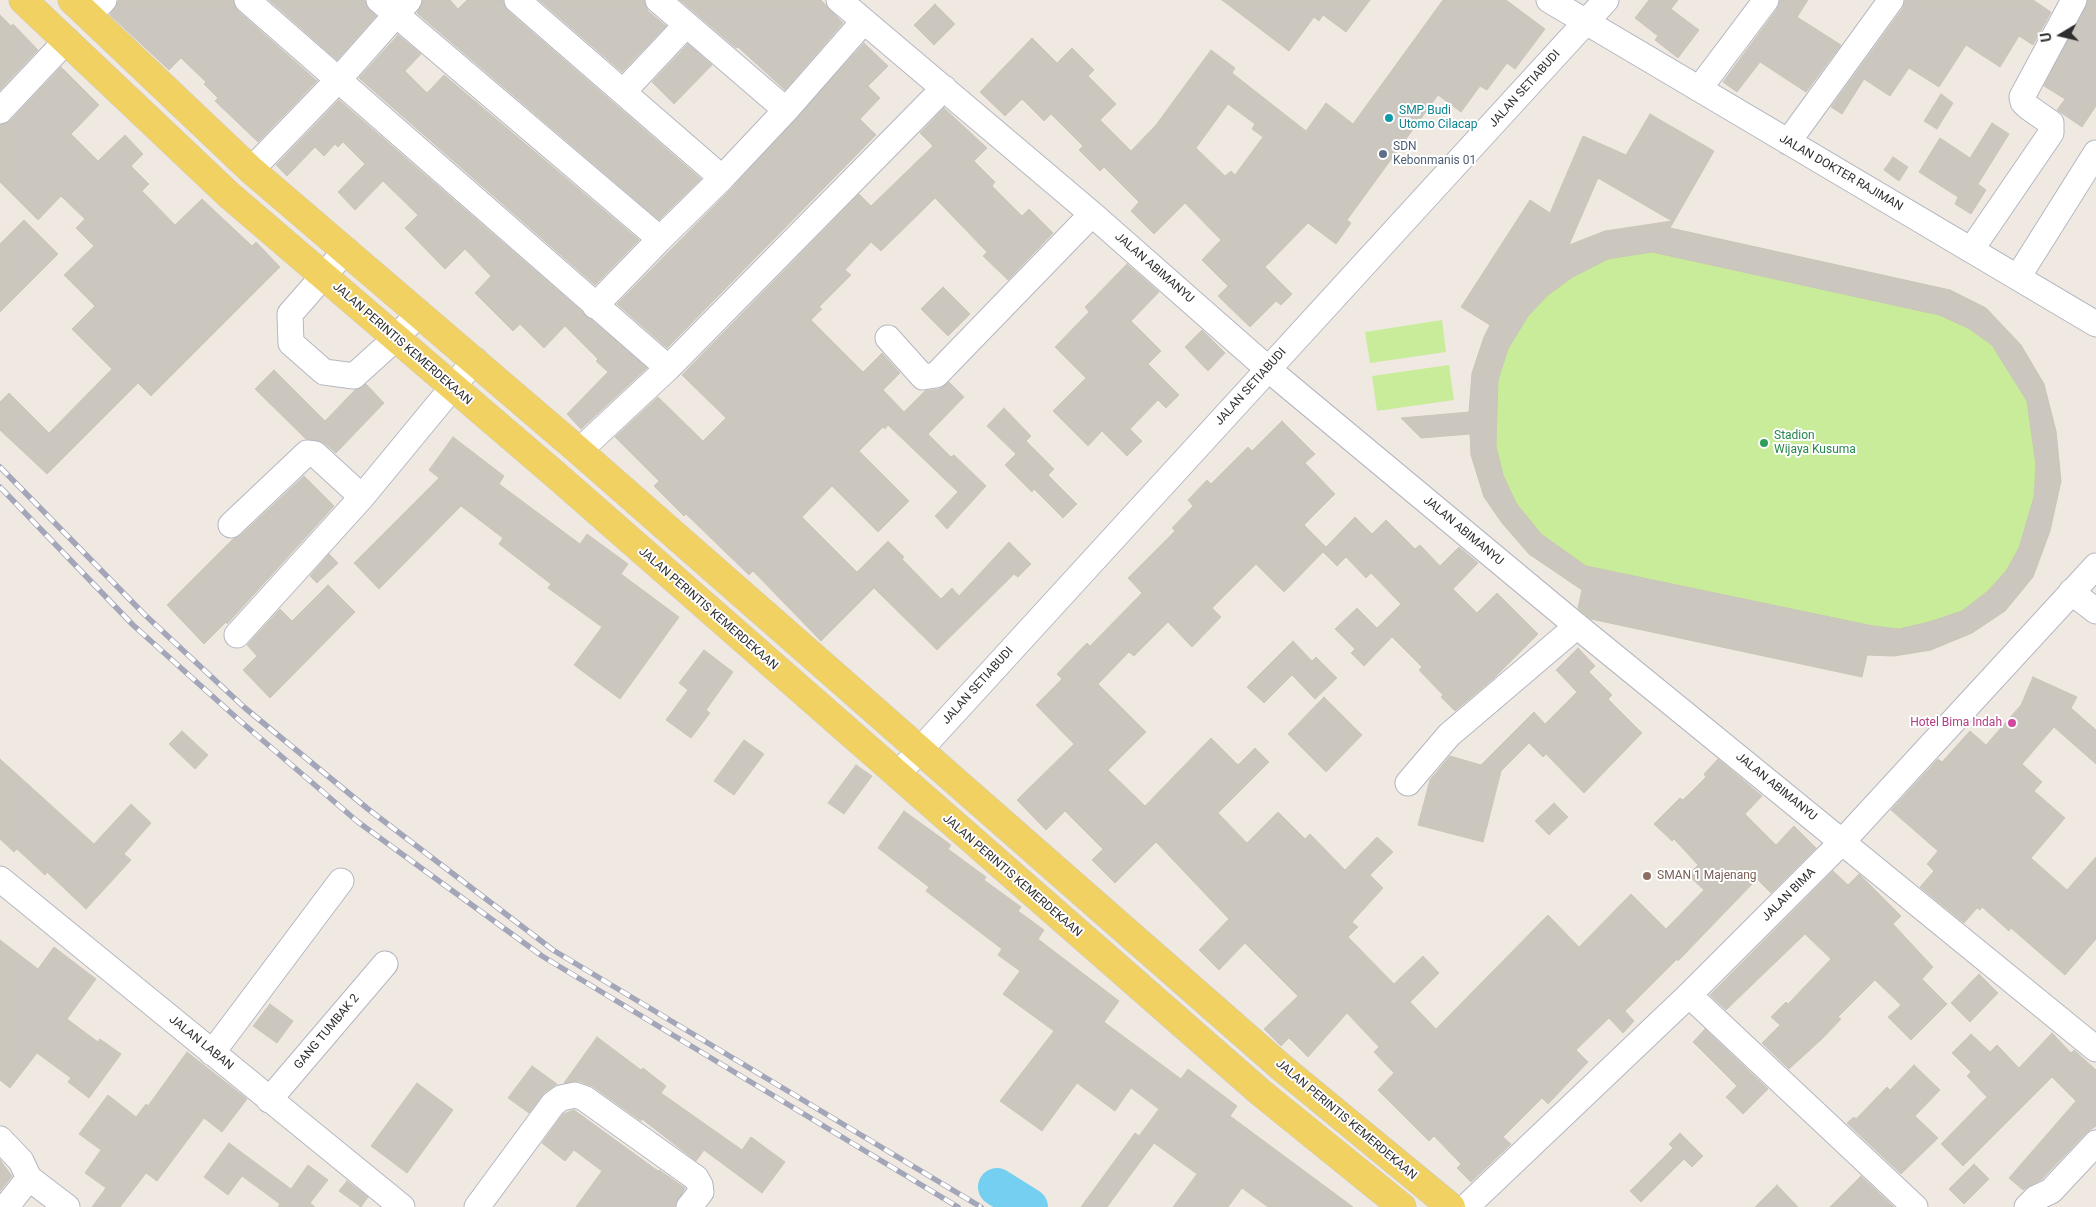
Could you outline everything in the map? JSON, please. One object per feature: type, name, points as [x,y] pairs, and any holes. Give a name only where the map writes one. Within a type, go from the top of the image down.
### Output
[{"type":"main road","name":"JALAN PERINTIS KEMERDEKAAN","points":[[23,0],[229,195],[557,476],[1260,1092],[1402,1207]]},
{"type":"main road","name":"JALAN PERINTIS KEMERDEKAAN","points":[[89,5],[251,170],[475,360],[1281,1067],[1451,1207]]},
{"type":"street","points":[[247,0],[668,368]]},
{"type":"street","points":[[517,0],[722,178]]},
{"type":"street","points":[[658,0],[786,110]]},
{"type":"street","name":"JALAN ABIMANYU","points":[[839,0],[1092,214],[1268,369],[1577,626],[2096,1049]]},
{"type":"street","name":"JALAN DOKTER RAJIMAN","points":[[1549,0],[2096,324]]},
{"type":"street","name":"JALAN SETIABUDI","points":[[897,775],[1606,0]]},
{"type":"street","points":[[1699,89],[1766,0]]},
{"type":"street","points":[[1788,142],[1891,0]]},
{"type":"street","points":[[1971,250],[2051,133],[2052,127],[2049,120],[2028,107],[2022,98],[2074,0]]},
{"type":"street","points":[[251,170],[339,80],[395,5],[660,239]]},
{"type":"street","points":[[595,306],[722,178],[786,110],[864,21]]},
{"type":"street","points":[[623,92],[686,25]]},
{"type":"street","points":[[0,110],[67,40]]},
{"type":"street","points":[[579,451],[668,368],[944,88]]},
{"type":"street","points":[[2018,278],[2096,153]]},
{"type":"street","points":[[888,338],[923,377],[936,375],[1092,214]]},
{"type":"street","points":[[346,250],[290,314],[291,343],[324,372],[354,376],[396,338],[420,313]]},
{"type":"street","points":[[238,634],[362,497],[475,360]]},
{"type":"street","points":[[231,525],[307,453],[315,454],[362,497]]},
{"type":"street","name":"JALAN BIMA","points":[[1466,1207],[1689,995],[1842,842],[2096,566]]},
{"type":"street","points":[[2071,592],[2096,611]]},
{"type":"street","points":[[1408,783],[1449,736],[1577,626]]},
{"type":"street","name":"JALAN LABAN","points":[[0,879],[402,1207]]},
{"type":"street","points":[[212,1053],[341,881]]},
{"type":"street","name":"GANG TUMBAK 2","points":[[269,1100],[385,964]]},
{"type":"street","points":[[1689,995],[1915,1207]]},
{"type":"street","points":[[477,1207],[553,1104],[561,1098],[575,1095],[584,1098],[696,1178],[701,1192],[689,1207]]},
{"type":"street","points":[[0,1139],[21,1161],[29,1178],[67,1207]]},
{"type":"street","points":[[2027,1207],[2036,1198],[2051,1191],[2096,1143]]},
{"type":"street","points":[[6,1207],[29,1178]]},
{"type":"green space","name":"Stadion Wijaya Kusuma","points":[[1653,224],[1950,290],[1986,308],[2021,345],[2044,384],[2056,431],[2061,481],[2050,531],[2033,577],[2005,611],[1972,633],[1931,650],[1894,656],[1867,655],[1862,677],[1576,616],[1582,590],[1529,554],[1502,523],[1484,497],[1471,455],[1469,409],[1472,373],[1484,337],[1504,300]]},
{"type":"green space","points":[[1442,320],[1446,352],[1370,363],[1365,332]]},
{"type":"green space","points":[[1449,365],[1454,400],[1377,411],[1372,376]]},
{"type":"building","points":[[119,0],[233,0],[238,11],[317,81],[258,142],[215,101],[218,98],[204,84],[206,82],[181,58],[169,70],[110,15]]},
{"type":"building","points":[[269,0],[365,0],[366,5],[376,16],[337,60]]},
{"type":"building","points":[[423,0],[450,0],[458,9],[467,0],[503,0],[508,11],[701,179],[659,220],[417,13]]},
{"type":"building","points":[[539,0],[644,0],[648,11],[666,26],[622,72]]},
{"type":"building","points":[[680,0],[821,0],[843,23],[785,90],[738,47],[736,48]]},
{"type":"building","points":[[1222,0],[1370,0],[1346,32],[1323,15],[1319,21],[1314,17],[1289,51]]},
{"type":"building","points":[[1443,0],[1506,0],[1545,29],[1515,69],[1507,63],[1487,90],[1480,86],[1461,112],[1438,95],[1347,220],[1351,223],[1336,244],[1308,223],[1265,267],[1292,294],[1281,305],[1276,301],[1250,327],[1218,296],[1228,286],[1202,260],[1221,240],[1185,203],[1154,234],[1131,211],[1139,202],[1104,167],[1100,171],[1079,150],[1083,146],[1051,114],[1044,121],[1022,99],[1005,116],[980,92],[1032,38],[1057,63],[1072,48],[1094,70],[1088,76],[1116,104],[1100,120],[1131,151],[1156,125],[1211,50],[1235,68],[1232,73],[1306,131],[1326,103],[1353,124]],"holes":[[[1228,104],[1255,124],[1252,129],[1263,137],[1235,175],[1231,171],[1225,176],[1196,148]]]},
{"type":"building","points":[[1649,0],[1678,0],[1671,9],[1699,30],[1678,58],[1655,40],[1658,36],[1635,18]]},
{"type":"building","points":[[1780,0],[1808,0],[1797,17],[1841,45],[1806,92],[1760,62],[1737,92],[1723,82],[1777,9]]},
{"type":"building","points":[[1905,0],[2033,0],[2051,12],[2033,45],[2019,36],[2000,67],[1966,45],[1939,87],[1909,68],[1890,96],[1864,79],[1842,114],[1831,107],[1903,8]]},
{"type":"building","points":[[2088,0],[2096,0],[2096,106],[2082,127],[2057,110],[2065,99],[2044,86]]},
{"type":"building","points":[[935,4],[955,24],[934,45],[914,25]]},
{"type":"building","points":[[0,15],[11,26],[13,24],[38,50],[0,90]]},
{"type":"building","points":[[398,35],[421,54],[405,71],[427,93],[444,75],[639,240],[595,285],[359,78]]},
{"type":"building","points":[[864,43],[888,66],[868,86],[880,98],[860,119],[876,135],[667,348],[617,304],[732,188]]},
{"type":"building","points":[[688,44],[712,65],[674,104],[652,82]]},
{"type":"building","points":[[61,67],[99,105],[71,134],[98,161],[125,135],[143,154],[131,166],[149,184],[142,191],[175,225],[202,199],[252,246],[256,242],[280,267],[151,396],[138,383],[47,474],[0,430],[0,402],[9,393],[49,433],[112,369],[72,329],[95,306],[64,275],[94,246],[76,228],[85,219],[61,196],[38,220],[0,182],[0,125],[10,121]]},
{"type":"building","points":[[1941,94],[1953,103],[1937,129],[1924,121]]},
{"type":"building","points":[[339,100],[647,368],[581,429],[567,414],[608,372],[596,361],[598,359],[565,326],[544,348],[520,324],[513,331],[475,293],[491,276],[465,249],[445,269],[405,228],[418,215],[383,181],[355,210],[338,192],[365,164],[343,142],[338,147],[335,144],[324,156],[315,147],[287,176],[276,165]]},
{"type":"building","points":[[944,108],[987,148],[974,161],[995,182],[992,186],[1022,216],[1029,209],[1053,233],[1008,280],[983,256],[987,252],[935,198],[881,251],[871,242],[845,270],[851,275],[819,307],[822,309],[811,320],[863,372],[882,353],[900,373],[883,390],[904,412],[925,391],[939,389],[949,382],[964,397],[928,434],[951,457],[954,455],[986,486],[947,529],[935,516],[958,492],[888,425],[885,429],[883,427],[859,451],[909,501],[878,532],[832,486],[802,517],[857,572],[888,541],[904,557],[902,559],[941,599],[952,588],[959,596],[1009,542],[1031,564],[1018,577],[1014,574],[937,650],[874,588],[821,641],[753,571],[749,575],[686,514],[684,516],[654,486],[659,481],[615,437],[658,397],[703,441],[726,418],[682,375],[859,194],[871,206],[933,146],[920,133]]},
{"type":"building","points":[[1650,114],[1714,151],[1670,228],[1950,290],[1986,308],[2021,345],[2044,384],[2056,431],[2061,481],[2050,531],[2033,577],[2005,611],[1972,633],[1931,650],[1894,656],[1867,655],[1862,677],[1591,619],[1578,608],[1582,590],[1529,554],[1502,523],[1484,497],[1471,455],[1470,434],[1421,438],[1401,418],[1469,412],[1472,373],[1490,325],[1461,307],[1530,200],[1550,213],[1583,136],[1626,155]],"holes":[[[1598,178],[1672,221],[1605,231],[1569,245]],[[1652,252],[1939,315],[1968,328],[1992,345],[2027,401],[2036,465],[2034,497],[2019,548],[2006,571],[1988,591],[1962,611],[1929,622],[1899,629],[1873,626],[1586,566],[1541,534],[1516,503],[1503,475],[1496,446],[1498,380],[1508,349],[1528,316],[1547,296],[1571,278],[1608,259]]]},
{"type":"building","points":[[1992,123],[2009,134],[1978,184],[1986,190],[1971,214],[1955,204],[1958,197],[1919,172],[1940,138],[1970,158]]},
{"type":"building","points":[[1893,157],[1908,167],[1899,181],[1884,170]]},
{"type":"building","points":[[24,220],[58,254],[0,312],[0,244]]},
{"type":"building","points":[[1127,264],[1159,292],[1131,321],[1161,351],[1148,364],[1179,395],[1166,408],[1158,400],[1130,429],[1142,441],[1127,456],[1102,431],[1088,446],[1053,411],[1086,378],[1055,347],[1089,312],[1085,307]]},
{"type":"building","points":[[943,287],[970,314],[948,336],[921,309]]},
{"type":"building","points":[[1202,330],[1225,353],[1208,371],[1185,347]]},
{"type":"building","points":[[274,370],[325,421],[355,390],[366,384],[384,403],[336,453],[324,443],[306,439],[255,389]]},
{"type":"building","points":[[1004,408],[1031,436],[1026,441],[1054,469],[1048,475],[1077,504],[1063,518],[1034,489],[1032,492],[1005,465],[1016,454],[987,426]]},
{"type":"building","points":[[1282,421],[1315,454],[1305,463],[1335,494],[1304,525],[1326,547],[1355,517],[1372,534],[1386,520],[1415,549],[1420,545],[1440,566],[1459,547],[1478,563],[1453,589],[1477,613],[1497,593],[1538,634],[1494,678],[1455,711],[1441,697],[1443,695],[1419,670],[1422,667],[1392,637],[1364,666],[1351,653],[1355,649],[1335,629],[1357,608],[1377,628],[1401,604],[1371,573],[1366,578],[1346,557],[1337,566],[1323,552],[1284,592],[1256,564],[1212,608],[1221,617],[1192,647],[1168,622],[1134,656],[1129,652],[1098,684],[1146,732],[1108,770],[1145,806],[1211,738],[1238,765],[1255,748],[1269,762],[1218,813],[1247,843],[1278,812],[1305,839],[1310,834],[1345,870],[1377,837],[1393,852],[1370,875],[1383,888],[1352,922],[1358,927],[1348,937],[1394,984],[1423,956],[1439,973],[1410,1002],[1436,1029],[1548,915],[1579,947],[1631,894],[1666,929],[1704,890],[1688,875],[1698,865],[1674,839],[1672,841],[1654,824],[1680,798],[1683,800],[1706,777],[1704,774],[1718,759],[1762,796],[1745,814],[1776,845],[1794,826],[1816,848],[1771,893],[1757,879],[1678,961],[1677,959],[1625,1011],[1634,1021],[1623,1033],[1609,1018],[1576,1050],[1588,1062],[1548,1104],[1542,1098],[1503,1137],[1511,1144],[1471,1182],[1457,1168],[1461,1164],[1434,1136],[1429,1141],[1378,1090],[1394,1073],[1374,1052],[1379,1047],[1347,1013],[1308,1057],[1289,1038],[1281,1046],[1264,1029],[1298,996],[1245,943],[1219,970],[1199,950],[1229,919],[1156,842],[1115,883],[1092,860],[1103,849],[1065,811],[1046,830],[1017,800],[1074,744],[1036,705],[1062,679],[1057,674],[1087,643],[1090,646],[1142,593],[1128,578],[1175,531],[1172,528],[1193,506],[1188,500],[1207,480],[1211,484],[1248,447],[1252,451]]},
{"type":"building","points":[[453,437],[504,476],[499,484],[580,544],[587,534],[628,564],[621,574],[679,617],[620,699],[574,665],[602,627],[548,588],[551,584],[499,544],[503,538],[461,506],[379,589],[354,563],[439,478],[429,470]]},
{"type":"building","points":[[304,476],[334,506],[227,624],[226,622],[204,644],[167,605],[233,539],[241,535]]},
{"type":"building","points":[[329,554],[338,563],[317,583],[310,576]]},
{"type":"building","points":[[328,585],[355,612],[270,698],[243,670],[257,656],[247,645],[280,609],[292,621]]},
{"type":"building","points":[[1293,641],[1312,661],[1316,657],[1337,678],[1315,699],[1292,675],[1264,703],[1247,687]]},
{"type":"building","points":[[1578,648],[1595,666],[1589,672],[1612,695],[1608,699],[1642,733],[1584,793],[1546,754],[1543,757],[1529,743],[1501,771],[1483,842],[1418,825],[1430,780],[1450,756],[1481,765],[1534,712],[1545,724],[1577,692],[1556,670]]},
{"type":"building","points":[[704,650],[733,672],[706,710],[710,713],[691,738],[666,720],[688,690],[679,683]]},
{"type":"building","points":[[2033,677],[2077,697],[2071,708],[2096,730],[2096,764],[2054,727],[2022,764],[2042,782],[2034,791],[2065,818],[2031,858],[2067,890],[2096,857],[2096,939],[2065,975],[2011,928],[2009,931],[1982,907],[1980,910],[1977,908],[1964,923],[1920,887],[1934,871],[1927,864],[1938,851],[1891,810],[1938,759],[1942,762],[1970,731],[1986,745],[2021,705]]},
{"type":"building","points":[[1324,697],[1362,735],[1326,772],[1288,734]]},
{"type":"building","points":[[182,731],[208,755],[195,769],[169,744]]},
{"type":"building","points":[[744,740],[764,754],[734,795],[714,781]]},
{"type":"building","points":[[0,759],[94,844],[131,804],[151,823],[124,854],[131,860],[86,909],[47,872],[45,875],[17,849],[14,852],[0,839]]},
{"type":"building","points":[[856,765],[872,776],[844,814],[828,803]]},
{"type":"building","points":[[1554,803],[1568,817],[1549,835],[1535,821]]},
{"type":"building","points":[[904,811],[951,845],[948,849],[986,877],[984,880],[1021,907],[1018,911],[1044,930],[1038,939],[1119,1001],[1104,1022],[1181,1079],[1188,1069],[1237,1106],[1230,1116],[1353,1207],[1268,1207],[1242,1188],[1228,1207],[1173,1207],[1197,1174],[1154,1143],[1107,1207],[1081,1207],[1135,1133],[1139,1136],[1159,1109],[1131,1088],[1115,1111],[1077,1083],[1042,1131],[1000,1101],[1054,1031],[1003,994],[1020,971],[998,955],[1002,949],[926,891],[929,887],[878,848]]},
{"type":"building","points":[[1833,871],[1848,885],[1859,874],[1901,916],[1893,924],[1933,967],[1922,979],[1947,1004],[1911,1040],[1888,1017],[1901,1005],[1875,980],[1838,1017],[1841,1019],[1823,1038],[1789,1069],[1762,1043],[1780,1025],[1771,1017],[1786,1002],[1788,1004],[1831,959],[1805,934],[1726,1010],[1710,995]]},
{"type":"building","points":[[0,940],[38,969],[54,947],[96,979],[67,1019],[98,1042],[100,1039],[121,1054],[89,1098],[68,1082],[71,1078],[37,1053],[10,1088],[0,1080]]},
{"type":"building","points":[[1979,974],[1998,993],[1970,1022],[1951,1003]]},
{"type":"building","points":[[270,1004],[293,1021],[277,1043],[253,1026]]},
{"type":"building","points":[[1705,1029],[1768,1089],[1743,1114],[1726,1097],[1737,1086],[1693,1042]]},
{"type":"building","points":[[2052,1033],[2071,1053],[2074,1050],[2096,1070],[2096,1126],[2086,1133],[2042,1179],[2023,1190],[2009,1178],[2076,1101],[2052,1077],[1963,1166],[1941,1144],[1987,1097],[1967,1076],[1971,1072],[1952,1053],[1971,1034],[1990,1052],[1997,1045],[2019,1068]]},
{"type":"building","points":[[597,1037],[666,1086],[661,1093],[742,1150],[751,1137],[785,1162],[762,1193],[704,1150],[696,1161],[642,1119],[641,1121],[592,1086],[579,1081],[564,1083]]},
{"type":"building","points":[[187,1052],[247,1099],[222,1132],[204,1118],[157,1181],[146,1173],[120,1207],[92,1207],[106,1188],[85,1173],[101,1150],[79,1134],[108,1095],[136,1117],[146,1104],[148,1106]]},
{"type":"building","points":[[1914,1065],[1940,1090],[1915,1116],[1938,1138],[1901,1174],[1847,1123],[1854,1117],[1856,1119],[1887,1087],[1890,1090]]},
{"type":"building","points":[[532,1066],[557,1084],[544,1093],[529,1113],[508,1098]]},
{"type":"building","points":[[417,1083],[453,1110],[407,1173],[371,1146]]},
{"type":"building","points":[[574,1110],[658,1171],[685,1188],[675,1207],[576,1207],[602,1171],[574,1150],[565,1161],[542,1143],[563,1114]]},
{"type":"building","points":[[1680,1133],[1703,1156],[1692,1167],[1684,1159],[1641,1202],[1630,1191],[1673,1148],[1669,1144]]},
{"type":"building","points":[[229,1143],[291,1189],[308,1165],[328,1180],[310,1203],[315,1207],[278,1207],[280,1204],[242,1176],[228,1195],[204,1177]]},
{"type":"building","points":[[0,1160],[12,1176],[0,1191]]},
{"type":"building","points":[[1974,1164],[1989,1179],[1964,1204],[1949,1189]]},
{"type":"building","points":[[1861,1176],[1894,1207],[1830,1207]]},
{"type":"building","points":[[347,1181],[368,1197],[361,1207],[339,1191]]},
{"type":"building","points":[[1777,1185],[1798,1207],[1755,1207]]},
{"type":"waterway","points":[[997,1187],[1029,1207]]},
{"type":"railway","points":[[0,467],[145,615],[245,708],[368,809],[553,950],[981,1207]]},
{"type":"railway","points":[[0,487],[133,625],[239,720],[358,822],[542,956],[958,1207]]},
{"type":"place","name":"SMP Budi Utomo Cilacap","points":[[1389,118]]},
{"type":"place","name":"SDN Kebonmanis 01","points":[[1383,154]]},
{"type":"place","name":"Stadion Wijaya Kusuma","points":[[1764,443]]},
{"type":"place","name":"Hotel Bima Indah","points":[[2012,723]]},
{"type":"place","name":"SMAN 1 Majenang","points":[[1647,876]]}]
